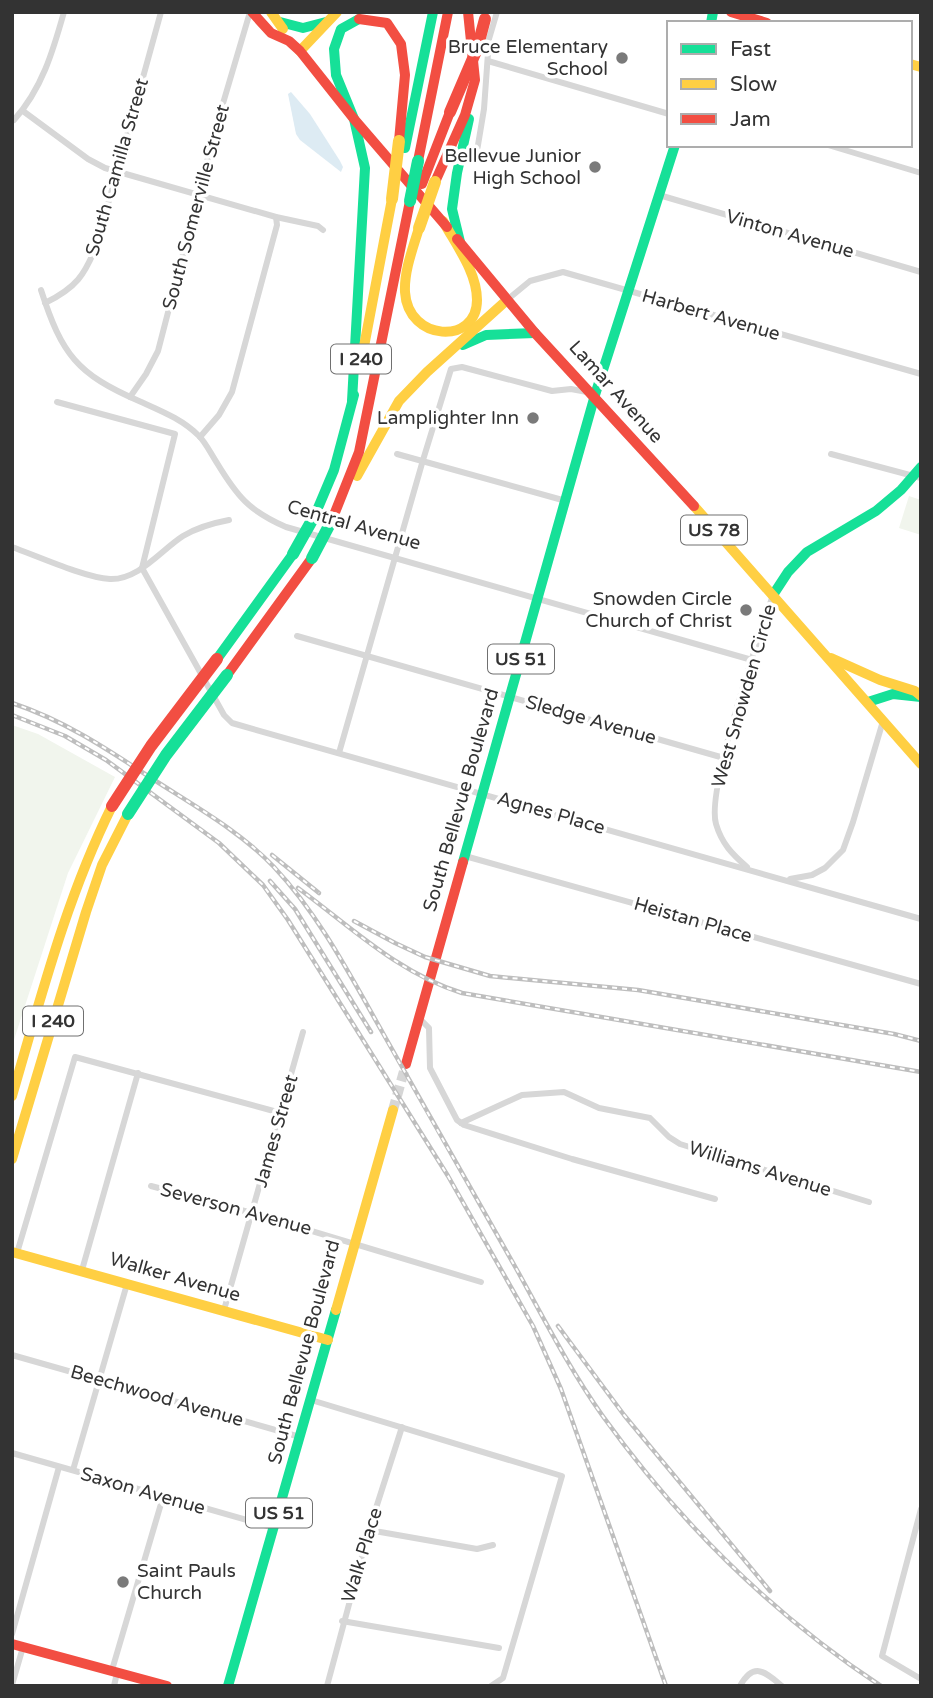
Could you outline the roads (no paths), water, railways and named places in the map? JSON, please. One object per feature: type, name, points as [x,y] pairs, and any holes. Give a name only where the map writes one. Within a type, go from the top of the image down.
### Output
[{"type":"main road","name":"US 78","points":[[251,12],[271,33],[289,41]]},
{"type":"main road","points":[[423,165],[448,12]]},
{"type":"main road","points":[[460,242],[452,209],[475,80],[468,12]]},
{"type":"main road","points":[[731,12],[761,21]]},
{"type":"main road","name":"I 240","points":[[12,1096],[73,894],[88,854],[112,806],[151,746],[293,554],[334,470],[352,401],[381,266],[402,145],[432,16]]},
{"type":"main road","points":[[423,165],[450,112],[477,48],[485,16]]},
{"type":"main road","name":"US 78","points":[[275,17],[289,41]]},
{"type":"main road","points":[[275,17],[294,29],[302,29],[333,17]]},
{"type":"main road","points":[[300,51],[333,17]]},
{"type":"main road","points":[[352,401],[365,167],[354,119],[336,75],[334,49],[341,29],[361,18],[387,23],[401,44],[405,75],[402,145]]},
{"type":"main road","name":"Lamar Avenue","points":[[289,41],[535,333],[595,395],[921,764]]},
{"type":"main road","points":[[443,221],[475,286],[478,304],[469,322],[452,332],[437,333],[427,330],[412,316],[407,306],[407,280],[419,228],[435,182],[465,115],[475,80]]},
{"type":"main road","name":"South Bellevue Boulevard","points":[[406,1064],[595,395],[674,147]]},
{"type":"main road","name":"I 240","points":[[12,1159],[102,865],[128,814],[166,755],[312,558],[345,490],[359,452],[410,201],[422,184],[423,165]]},
{"type":"main road","points":[[345,490],[358,475],[384,423],[399,401],[507,300]]},
{"type":"main road","points":[[453,349],[486,335],[535,333]]},
{"type":"main road","points":[[773,595],[785,575],[806,553],[831,535],[858,523],[919,474]]},
{"type":"main road","points":[[829,657],[872,677],[915,691],[921,697]]},
{"type":"main road","points":[[868,702],[885,695],[921,697]]},
{"type":"main road","name":"South Bellevue Boulevard","points":[[229,1686],[393,1110]]},
{"type":"main road","name":"Walker Avenue","points":[[15,1252],[328,1340]]},
{"type":"main road","points":[[18,1645],[114,1676],[167,1686]]},
{"type":"street","points":[[14,121],[23,111],[45,73],[64,12]]},
{"type":"street","name":"South Camilla Street","points":[[45,303],[72,288],[89,265],[161,12]]},
{"type":"street","name":"South Somerville Street","points":[[130,397],[158,351],[216,127],[251,12]]},
{"type":"street","points":[[476,157],[484,109],[489,38],[497,12]]},
{"type":"street","points":[[488,61],[667,113]]},
{"type":"street","points":[[23,111],[88,159],[117,173],[318,226],[323,230]]},
{"type":"street","points":[[835,147],[921,173]]},
{"type":"street","name":"Vinton Avenue","points":[[659,195],[921,272]]},
{"type":"street","points":[[200,437],[219,415],[232,392],[277,225],[276,217]]},
{"type":"street","name":"Harbert Avenue","points":[[507,300],[530,281],[563,272],[921,374]]},
{"type":"street","name":"Central Avenue","points":[[41,290],[62,344],[74,361],[94,378],[180,419],[200,437],[246,505],[264,517],[286,527],[752,660]]},
{"type":"street","points":[[339,753],[423,460],[452,369],[462,367],[552,391],[572,389],[595,395]]},
{"type":"street","points":[[57,402],[174,434],[142,568]]},
{"type":"street","points":[[397,454],[566,501]]},
{"type":"street","points":[[831,454],[919,474]]},
{"type":"street","points":[[12,547],[99,577],[121,578],[142,568],[184,536],[208,524],[229,520]]},
{"type":"street","name":"Agnes Place","points":[[142,568],[224,715],[232,723],[921,919]]},
{"type":"street","name":"West Snowden Circle","points":[[749,870],[726,849],[715,822],[715,801],[724,758],[773,595]]},
{"type":"street","name":"Sledge Avenue","points":[[297,636],[724,758]]},
{"type":"street","points":[[787,880],[812,875],[825,868],[843,850],[883,721]]},
{"type":"street","name":"Heistan Place","points":[[465,856],[921,984]]},
{"type":"street","points":[[419,1018],[429,1028],[430,1068],[457,1121],[572,1159],[715,1199]]},
{"type":"street","name":"James Street","points":[[224,1310],[303,1032]]},
{"type":"street","points":[[15,1252],[75,1057],[281,1113]]},
{"type":"street","points":[[82,1270],[138,1073]]},
{"type":"street","name":"Williams Avenue","points":[[461,1123],[522,1095],[564,1092],[599,1108],[650,1118],[680,1144],[869,1202]]},
{"type":"street","name":"Severson Avenue","points":[[150,1186],[253,1213],[481,1282]]},
{"type":"street","points":[[73,1470],[127,1284]]},
{"type":"street","name":"Beechwood Avenue","points":[[12,1355],[301,1437]]},
{"type":"street","points":[[311,1400],[562,1476],[503,1678],[491,1686]]},
{"type":"street","name":"Walk Place","points":[[327,1686],[342,1621],[402,1427]]},
{"type":"street","name":"Saxon Avenue","points":[[12,1453],[275,1528]]},
{"type":"street","points":[[12,1634],[59,1467]]},
{"type":"street","points":[[114,1676],[163,1497]]},
{"type":"street","points":[[921,1509],[881,1656],[921,1679]]},
{"type":"street","points":[[369,1530],[477,1549],[493,1545]]},
{"type":"street","points":[[342,1621],[499,1648]]},
{"type":"street","points":[[12,1685],[18,1645]]},
{"type":"street","points":[[740,1686],[747,1674],[756,1671],[765,1672],[782,1686]]},
{"type":"tunnel","points":[[393,1110],[406,1064]]},
{"type":"railway","points":[[12,703],[83,735],[198,807],[246,841],[291,886],[334,948],[558,1344],[602,1415],[662,1492],[729,1563],[802,1628],[881,1686]]},
{"type":"railway","points":[[12,715],[65,736],[106,760],[219,843],[263,885],[288,920],[448,1176],[533,1326],[561,1389],[666,1686]]},
{"type":"railway","points":[[272,855],[319,893]]},
{"type":"railway","points":[[270,881],[295,909],[371,1032]]},
{"type":"railway","points":[[298,888],[396,961],[417,974],[462,993],[921,1072]]},
{"type":"railway","points":[[354,921],[425,957],[490,976],[638,990],[894,1034],[921,1041]]},
{"type":"railway","points":[[558,1326],[624,1415],[770,1591]]},
{"type":"place","name":"Bruce Elementary School","points":[[622,58]]},
{"type":"place","name":"Bellevue Junior High School","points":[[595,167]]},
{"type":"place","name":"Lamplighter Inn","points":[[533,418]]},
{"type":"place","name":"Snowden Circle Church of Christ","points":[[746,610]]},
{"type":"place","name":"Saint Pauls Church","points":[[123,1582]]}]
